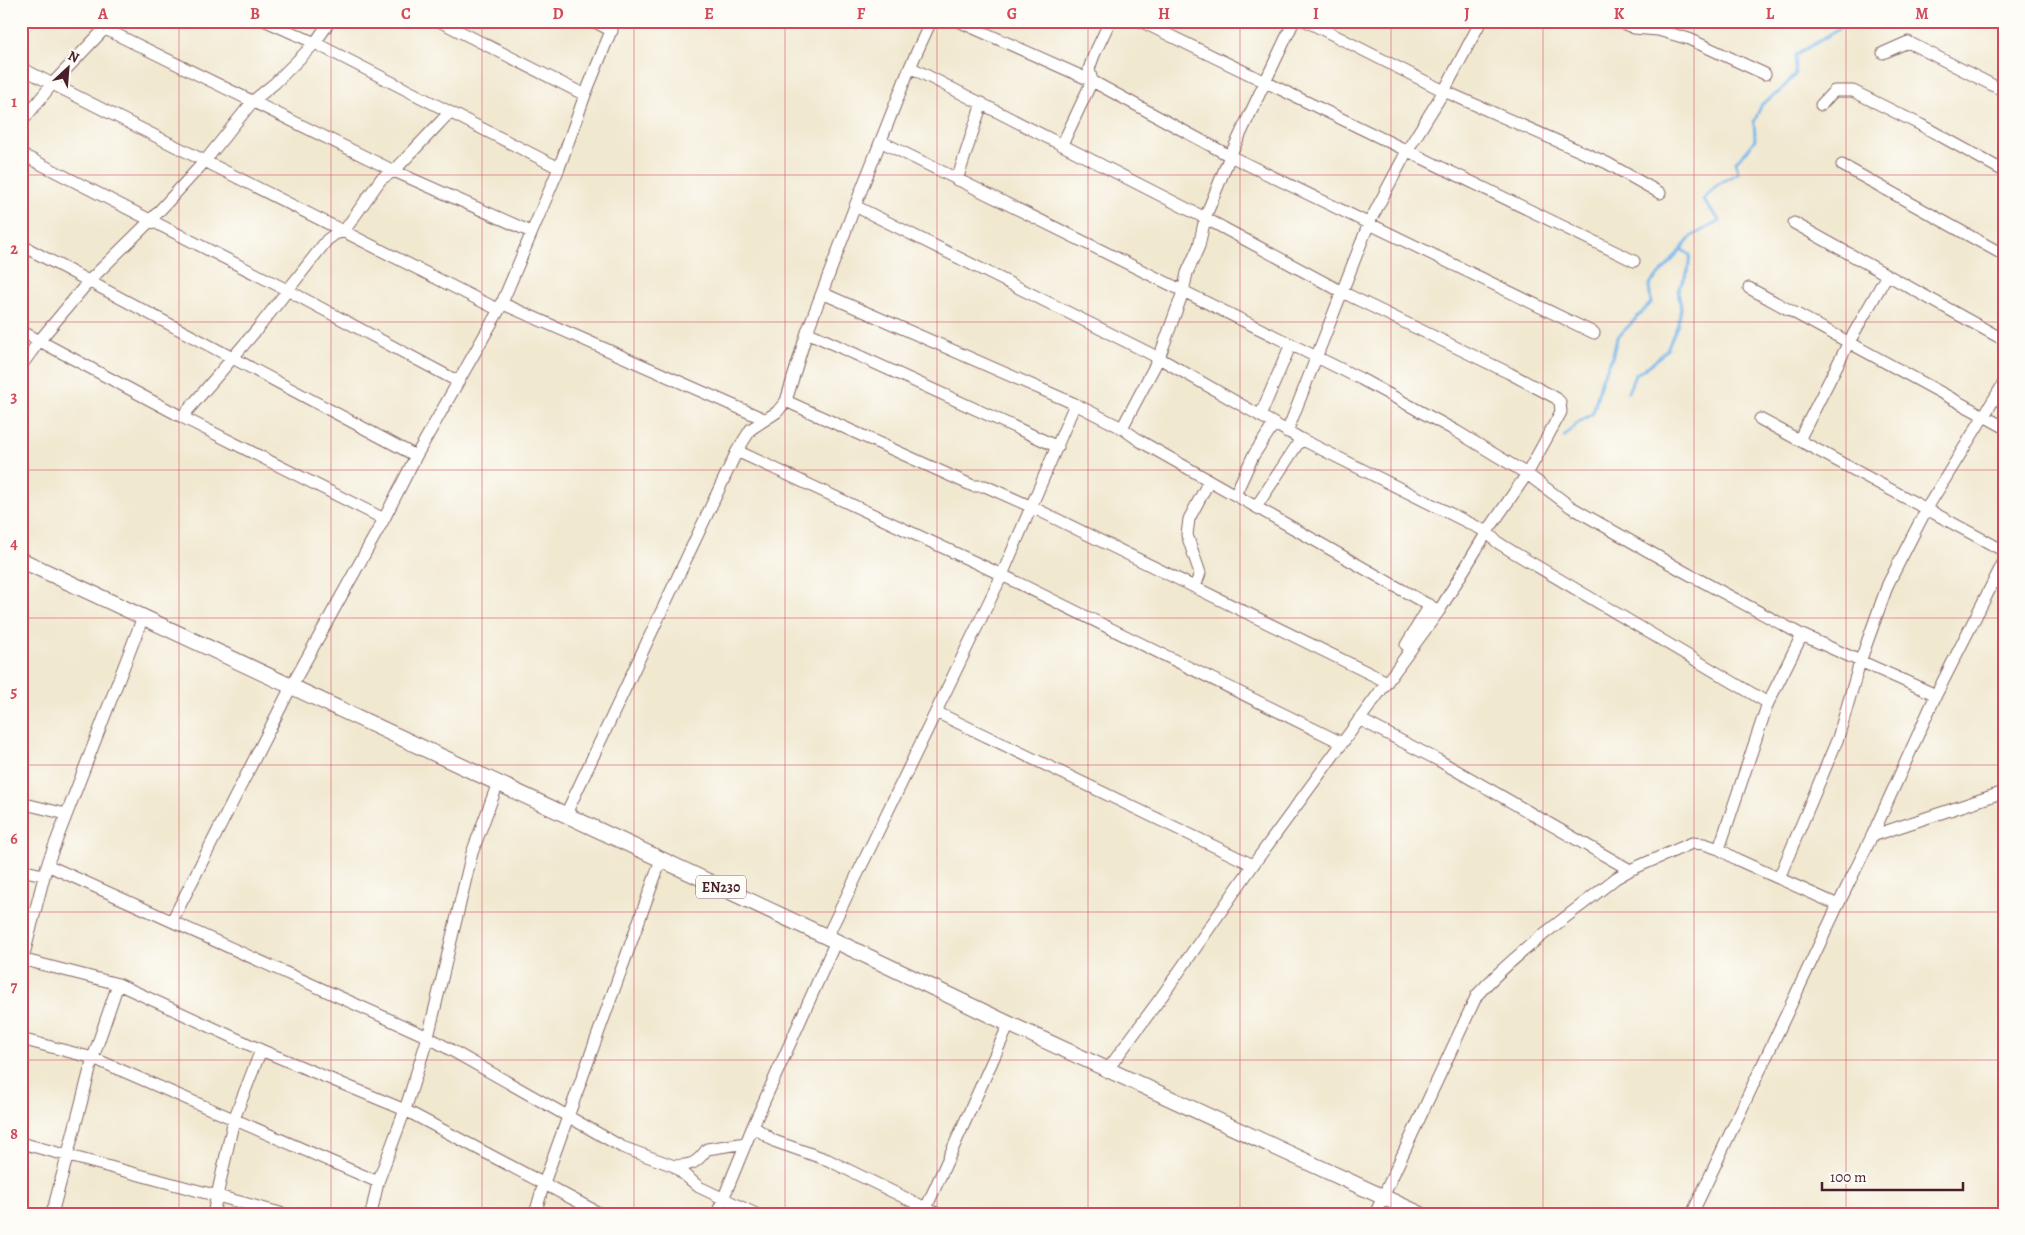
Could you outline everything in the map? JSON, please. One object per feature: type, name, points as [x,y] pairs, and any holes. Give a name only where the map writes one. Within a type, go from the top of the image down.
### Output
[{"type":"main road","name":"EN230","points":[[21,560],[498,782],[1009,1024],[1420,1214]]},
{"type":"street","points":[[89,21],[108,25],[253,101],[394,171],[532,232]]},
{"type":"street","points":[[266,21],[315,43],[559,168]]},
{"type":"street","points":[[21,366],[89,281],[151,220],[205,161],[253,101],[275,83],[315,43],[330,21]]},
{"type":"street","points":[[439,21],[585,95]]},
{"type":"street","points":[[172,921],[291,687],[384,519],[457,381],[500,307],[559,168],[585,95],[613,26],[593,21]]},
{"type":"street","points":[[566,814],[737,451],[751,429],[777,412],[786,401],[807,332],[855,206],[882,142],[910,67],[931,21]]},
{"type":"street","points":[[958,21],[1092,81],[1230,156],[1594,333]]},
{"type":"street","points":[[1062,146],[1092,81],[1089,69],[1110,21]]},
{"type":"street","points":[[1140,21],[1634,261]]},
{"type":"street","points":[[1122,428],[1158,358],[1183,292],[1187,273],[1199,246],[1205,218],[1230,156],[1294,21]]},
{"type":"street","points":[[1306,21],[1444,91],[1607,163],[1660,193]]},
{"type":"street","points":[[1287,432],[1370,223],[1407,151],[1444,91],[1481,21]]},
{"type":"street","points":[[1618,21],[1634,28],[1658,30],[1689,39],[1765,74]]},
{"type":"street","points":[[21,123],[53,83],[108,25]]},
{"type":"street","points":[[1883,53],[1908,42],[2004,91]]},
{"type":"street","points":[[910,67],[1205,218],[1342,292],[1509,373],[1560,402],[1560,412],[1527,474],[1359,719],[1108,1069]]},
{"type":"street","points":[[21,68],[344,231],[500,307],[764,419]]},
{"type":"street","points":[[1821,104],[1834,91],[1853,91],[1921,125],[2004,171]]},
{"type":"street","points":[[957,180],[982,103]]},
{"type":"street","points":[[182,417],[289,291],[327,240],[344,231],[381,179],[394,171],[449,113]]},
{"type":"street","points":[[882,142],[1317,357],[1456,431],[1527,474],[1571,507],[1683,571],[1802,635],[1936,695]]},
{"type":"street","points":[[21,154],[289,291],[457,381]]},
{"type":"street","points":[[1842,165],[2004,255]]},
{"type":"street","points":[[855,206],[1158,358],[1287,432],[1487,532],[1497,542],[1513,552],[1768,703]]},
{"type":"street","points":[[1794,223],[2004,340]]},
{"type":"street","points":[[21,245],[416,456]]},
{"type":"street","points":[[1799,440],[1849,342],[1887,275]]},
{"type":"street","points":[[1749,288],[2004,427]]},
{"type":"street","points":[[822,293],[1075,404],[1122,428],[1140,441],[1434,608]]},
{"type":"street","points":[[21,331],[182,417],[384,519]]},
{"type":"street","points":[[807,332],[1058,447]]},
{"type":"street","points":[[1260,416],[1292,344]]},
{"type":"street","points":[[1779,878],[1838,738],[1860,662],[1888,584],[1927,508],[2004,383]]},
{"type":"street","points":[[786,401],[973,486],[985,486],[1032,507],[1384,681]]},
{"type":"street","points":[[717,1214],[831,939],[1002,574],[1075,404]]},
{"type":"street","points":[[1760,419],[2004,551]]},
{"type":"street","points":[[1235,494],[1253,456],[1274,424]]},
{"type":"street","points":[[1256,507],[1301,439]]},
{"type":"street","points":[[737,451],[1002,574],[1342,743]]},
{"type":"street","points":[[1195,587],[1200,573],[1187,535],[1189,518],[1208,483]]},
{"type":"street","points":[[1692,1214],[1872,836],[1936,695],[2004,561]]},
{"type":"street","points":[[143,617],[45,870],[22,961],[118,984],[260,1050],[406,1110],[601,1214]]},
{"type":"street","points":[[1719,849],[1768,703],[1802,635]]},
{"type":"street","points":[[936,712],[1253,865]]},
{"type":"street","points":[[1359,719],[1438,760],[1630,870]]},
{"type":"street","points":[[371,1214],[378,1182],[406,1110],[428,1037],[472,853],[498,782]]},
{"type":"street","points":[[1872,836],[2004,792]]},
{"type":"street","points":[[21,803],[66,814]]},
{"type":"street","points":[[1375,1214],[1477,995],[1492,978],[1616,878],[1692,843],[1704,844],[1719,849],[1838,905]]},
{"type":"street","points":[[535,1214],[544,1183],[662,860]]},
{"type":"street","points":[[21,870],[45,870],[172,921],[428,1037],[568,1117],[622,1146],[674,1166],[699,1187],[756,1214]]},
{"type":"street","points":[[52,1214],[93,1058],[118,984]]},
{"type":"street","points":[[926,1208],[1009,1024]]},
{"type":"street","points":[[21,1039],[93,1058],[378,1182]]},
{"type":"street","points":[[213,1214],[234,1119],[260,1050]]},
{"type":"street","points":[[753,1126],[774,1141],[828,1160],[938,1214]]},
{"type":"street","points":[[21,1143],[284,1214]]},
{"type":"street","points":[[674,1166],[691,1165],[707,1149],[746,1143]]},
{"type":"waterway","points":[[1564,437],[1575,425],[1593,413],[1602,378],[1612,358],[1617,338],[1651,303],[1649,285],[1692,236],[1720,221],[1703,200],[1717,185],[1738,173],[1736,161],[1747,151],[1755,139],[1754,122],[1762,104],[1779,92],[1795,75],[1796,55],[1837,30],[1845,21]]},
{"type":"waterway","points":[[1628,392],[1635,375],[1654,362],[1667,349],[1678,324],[1681,308],[1678,290],[1688,271],[1690,255],[1681,249]]}]
